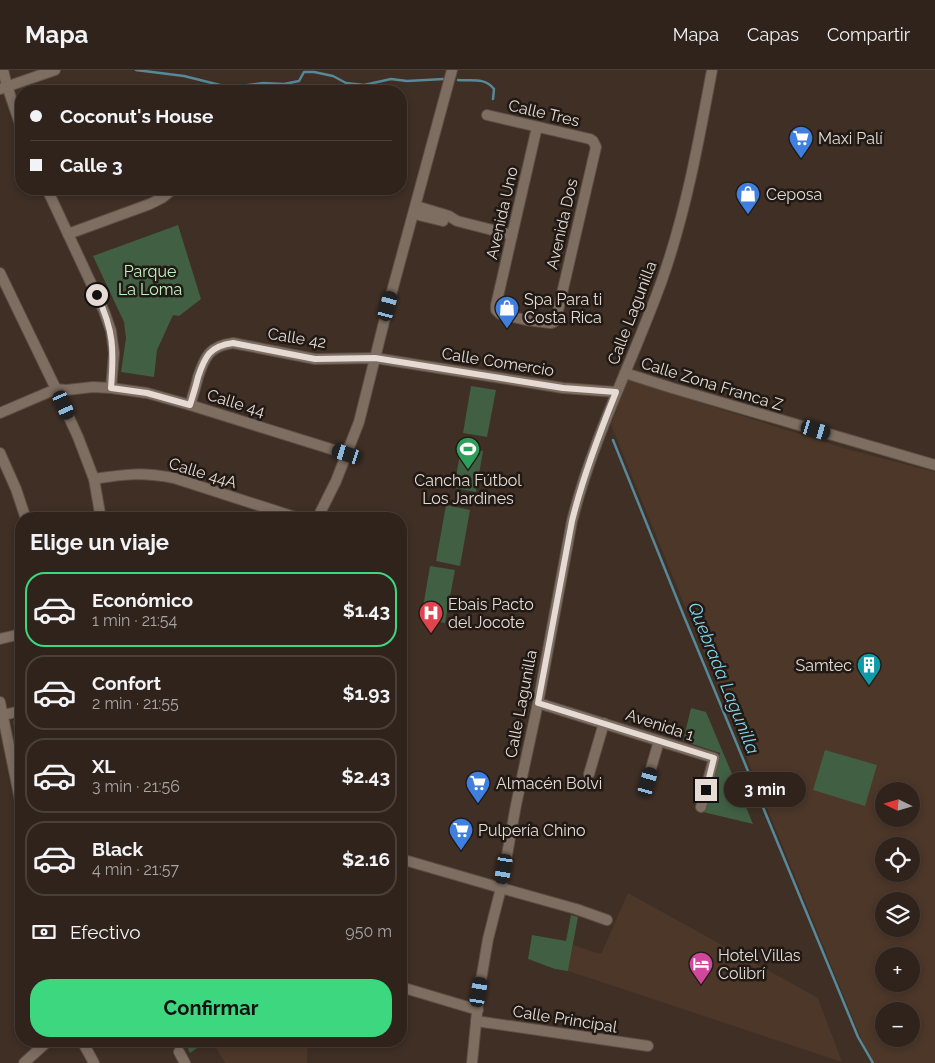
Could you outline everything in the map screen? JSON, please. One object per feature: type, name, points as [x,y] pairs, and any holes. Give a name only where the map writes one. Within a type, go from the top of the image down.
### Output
[{"type":"street","points":[[3,70],[4,88],[15,113]]},
{"type":"street","points":[[4,88],[55,70]]},
{"type":"street","points":[[320,512],[336,481],[359,422],[388,306],[452,70]]},
{"type":"street","name":"Calle Lagunilla","points":[[472,1063],[479,992],[488,939],[501,888],[578,496],[590,459],[662,279],[679,222],[702,124],[712,70]]},
{"type":"street","name":"Calle Tres","points":[[487,115],[593,141]]},
{"type":"street","name":"Avenida Uno","points":[[496,305],[537,127]]},
{"type":"street","name":"Avenida Dos","points":[[496,305],[496,310],[500,314],[526,320],[554,322],[596,146],[593,141]]},
{"type":"street","points":[[50,195],[104,311],[111,331],[114,353],[111,388]]},
{"type":"street","points":[[68,234],[150,204],[166,195]]},
{"type":"street","points":[[415,210],[449,216],[457,221],[512,235]]},
{"type":"street","points":[[0,273],[78,437],[94,479],[100,512]]},
{"type":"street","name":"Calle 42","points":[[190,405],[202,364],[210,352],[225,344],[233,343],[315,359],[375,358]]},
{"type":"street","name":"Calle Comercio","points":[[375,358],[563,388],[616,392]]},
{"type":"street","name":"Calle Zona Franca Z","points":[[625,373],[935,465]]},
{"type":"street","name":"Calle 44","points":[[0,413],[56,389],[111,388],[147,393],[190,405],[347,454]]},
{"type":"street","points":[[0,453],[24,512]]},
{"type":"street","name":"Calle 44A","points":[[94,479],[122,474],[155,474],[174,478],[279,512]]},
{"type":"street","points":[[0,639],[15,635]]},
{"type":"street","points":[[0,702],[15,775]]},
{"type":"street","name":"Avenida 1","points":[[538,703],[714,758],[701,806]]},
{"type":"street","points":[[3,715],[15,712]]},
{"type":"street","points":[[588,774],[604,723]]},
{"type":"street","points":[[648,782],[660,741]]},
{"type":"street","points":[[407,861],[576,909],[608,920]]},
{"type":"street","name":"Calle Principal","points":[[407,989],[477,1015],[648,1046]]},
{"type":"street","points":[[24,1063],[41,1047]]},
{"type":"street","points":[[85,1047],[94,1063]]},
{"type":"street","points":[[179,1052],[185,1063]]},
{"type":"shaded area","points":[[628,380],[847,449],[935,472],[935,1063],[871,1063],[611,425]]},
{"type":"shaded area","name":"Hotel Villas Colibrí","points":[[628,893],[818,998],[842,1062],[568,971],[573,945],[601,954]]},
{"type":"shaded area","points":[[216,1047],[308,1047],[307,1063],[225,1063]]},
{"type":"green space","name":"Parque La Loma","points":[[178,225],[201,299],[179,316],[173,315],[157,350],[154,377],[121,372],[126,338],[124,322],[93,256]]},
{"type":"green space","points":[[471,386],[496,390],[487,437],[463,433]]},
{"type":"green space","name":"Cancha Fútbol Los Jardines","points":[[461,448],[483,451],[476,492],[454,488]]},
{"type":"green space","points":[[446,505],[470,510],[460,566],[436,561]]},
{"type":"green space","points":[[430,566],[455,570],[445,623],[421,619]]},
{"type":"green space","points":[[691,708],[706,712],[753,824],[703,812],[720,753],[683,741]]},
{"type":"green space","points":[[825,750],[877,765],[865,806],[813,790]]},
{"type":"green space","points":[[571,915],[578,917],[568,971],[555,969],[528,959],[532,935],[566,941]]},
{"type":"green space","points":[[187,1047],[198,1047],[190,1053]]},
{"type":"waterway","name":"Quebrada Lagunilla","points":[[136,70],[184,76],[220,85]]},
{"type":"waterway","name":"Quebrada Lagunilla","points":[[248,85],[263,83],[284,84],[299,81],[304,72],[333,76],[346,83],[364,85]]},
{"type":"waterway","name":"Quebrada Lagunilla","points":[[364,85],[391,79],[407,81],[444,79]]},
{"type":"waterway","name":"Quebrada Lagunilla","points":[[458,80],[478,80],[490,85],[494,89],[493,99]]},
{"type":"waterway","name":"Quebrada Lagunilla","points":[[613,440],[858,1037],[873,1063]]},
{"type":"place","name":"Maxi Palí","points":[[801,159]]},
{"type":"place","name":"Ceposa","points":[[748,215]]},
{"type":"place","name":"Spa Para ti Costa Rica","points":[[507,329]]},
{"type":"place","name":"Cancha Fútbol Los Jardines","points":[[468,470]]},
{"type":"place","name":"Ebais Pacto del Jocote","points":[[431,634]]},
{"type":"place","name":"Samtec","points":[[869,686]]},
{"type":"place","name":"Almacén Bolvi","points":[[478,804]]},
{"type":"place","name":"Pulpería Chino","points":[[461,851]]},
{"type":"place","name":"Hotel Villas Colibrí","points":[[701,985]]},
{"type":"route","points":[[97,295],[111,331],[114,353],[111,388],[147,393],[190,405],[202,364],[206,357],[216,348],[233,343],[315,359],[375,358],[563,388],[616,392],[578,496],[538,703],[714,758],[706,790]]}]
